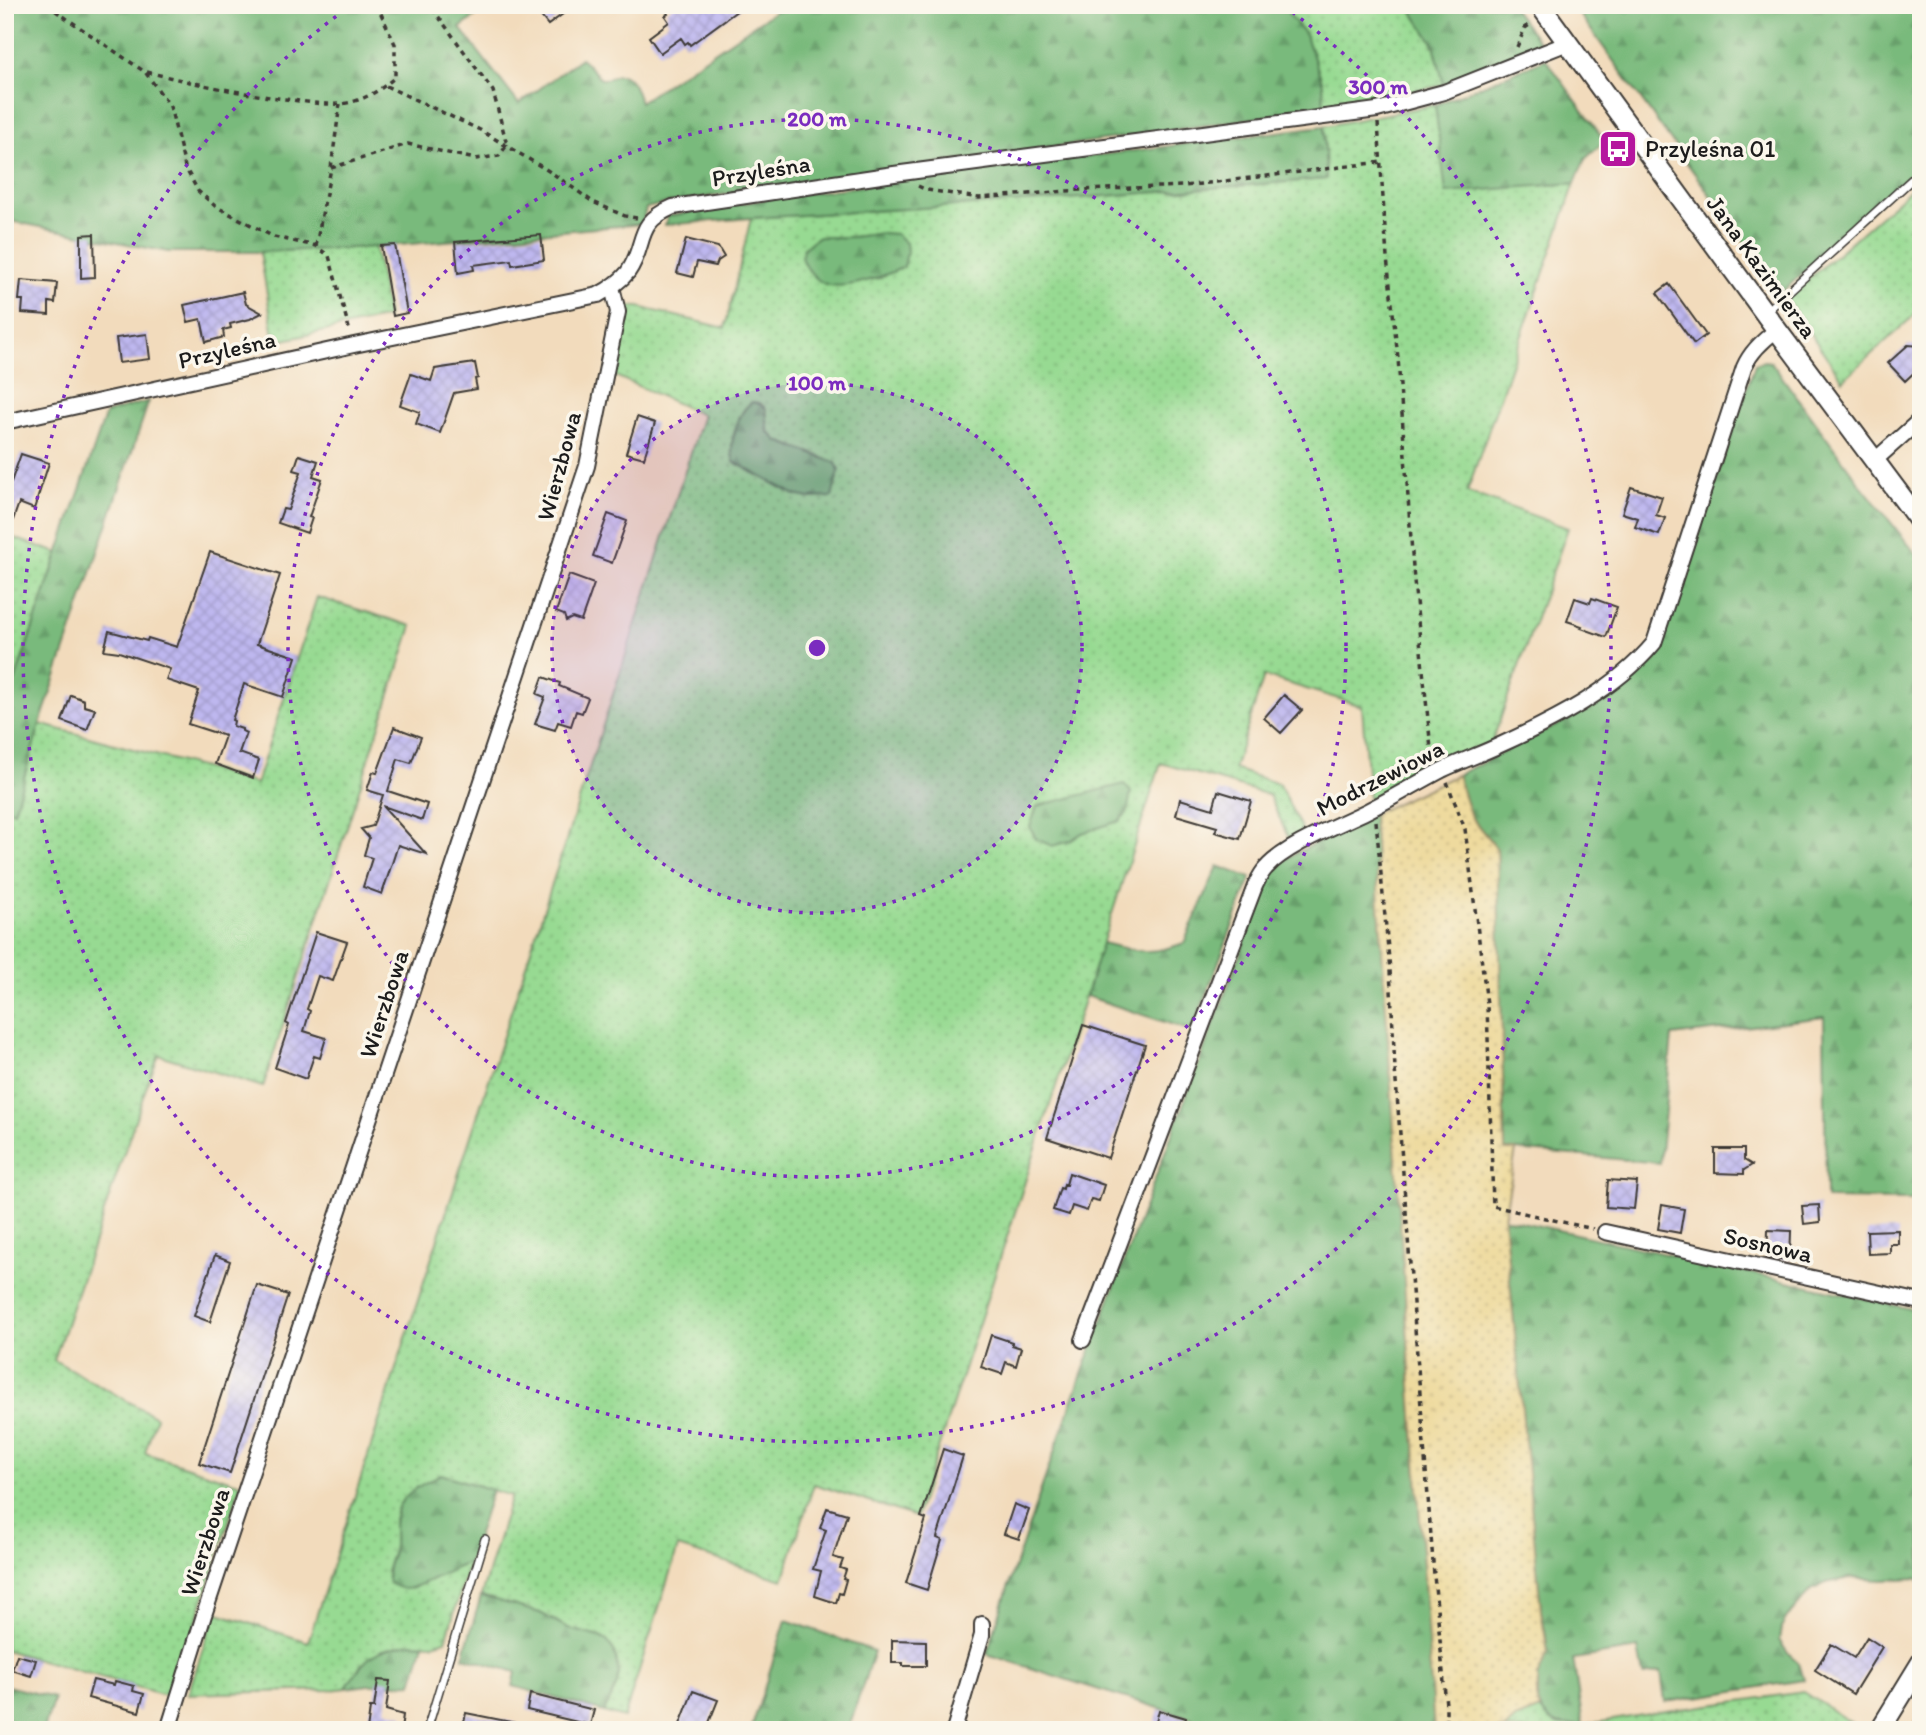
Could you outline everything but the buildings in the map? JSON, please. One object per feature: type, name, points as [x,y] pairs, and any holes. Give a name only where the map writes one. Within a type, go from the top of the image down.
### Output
[{"type":"main road","name":"Jana Kazimierza","points":[[1543,9],[1921,523]]},
{"type":"main road","points":[[1880,1730],[1921,1663]]},
{"type":"street","name":"Przyleśna","points":[[649,221],[658,213],[673,207],[894,174],[1377,110],[1444,92],[1568,43]]},
{"type":"street","points":[[612,288],[628,271],[649,221]]},
{"type":"street","name":"Przyleśna","points":[[5,422],[354,345],[598,295],[612,288]]},
{"type":"street","name":"Wierzbowa","points":[[168,1730],[587,466],[618,312],[612,288]]},
{"type":"street","name":"Modrzewiowa","points":[[1083,1340],[1255,886],[1264,870],[1290,849],[1443,770],[1564,713],[1638,663],[1654,643],[1744,367],[1753,351],[1777,330]]},
{"type":"street","points":[[1874,461],[1921,419]]},
{"type":"street","name":"Sosnowa","points":[[1605,1232],[1921,1302]]},
{"type":"street","points":[[954,1730],[982,1634],[982,1624]]},
{"type":"lane","points":[[1765,314],[1921,171]]},
{"type":"lane","points":[[427,1730],[485,1539]]},
{"type":"path","points":[[47,5],[145,72],[170,106],[185,167],[198,191],[215,206],[274,237],[316,246],[329,256],[354,345]]},
{"type":"path","points":[[145,72],[236,93],[302,101],[340,104],[365,98],[386,86],[395,77],[396,44],[377,5]]},
{"type":"path","points":[[430,5],[494,91],[508,145]]},
{"type":"path","points":[[1507,67],[1525,28],[1543,9]]},
{"type":"path","points":[[386,86],[508,145],[593,202],[625,216],[649,221]]},
{"type":"path","points":[[316,246],[340,104]]},
{"type":"path","points":[[1377,110],[1414,581],[1431,749],[1443,770],[1465,830],[1485,992],[1493,1206],[1605,1232]]},
{"type":"path","points":[[331,168],[408,144],[475,159],[499,156],[508,145]]},
{"type":"path","points":[[894,174],[927,190],[979,198],[1184,186],[1382,162]]},
{"type":"path","points":[[1375,807],[1390,970],[1398,1110],[1446,1730]]},
{"type":"path","points":[[1910,1730],[1921,1711]]},
{"type":"green space","points":[[5,5],[491,5],[460,28],[519,104],[581,58],[601,79],[618,75],[627,77],[640,102],[784,5],[1282,5],[1306,36],[1323,84],[1324,108],[672,202],[646,208],[642,224],[375,247],[260,252],[168,252],[5,220]]},
{"type":"green space","points":[[1282,5],[1408,5],[1434,44],[1444,85],[1324,108],[1323,84],[1306,36]]},
{"type":"green space","points":[[1408,5],[1511,5],[1541,45],[1496,67],[1444,85],[1434,44]]},
{"type":"green space","points":[[1573,5],[1921,5],[1921,164],[1781,293]]},
{"type":"green space","points":[[1546,59],[1605,141],[1585,159],[1575,183],[1446,193],[1435,105]]},
{"type":"green space","points":[[1435,105],[1447,192],[1575,183],[1467,492],[1568,528],[1491,745],[1369,799],[1362,706],[1264,676],[1234,769],[1279,784],[1303,832],[1289,839],[1269,795],[1161,763],[916,1517],[814,1484],[783,1580],[678,1547],[624,1718],[604,1712],[617,1684],[617,1661],[607,1641],[570,1629],[540,1613],[481,1596],[511,1496],[441,1474],[404,1498],[397,1509],[394,1519],[394,1546],[386,1572],[415,1587],[469,1563],[446,1640],[433,1644],[411,1643],[380,1651],[360,1666],[346,1688],[188,1694],[215,1612],[308,1642],[703,415],[613,375],[628,306],[725,328],[751,218],[1040,201],[1326,179],[1324,126]],"holes":[[[883,233],[881,278],[840,285],[823,283],[808,271],[817,237],[852,237]],[[752,402],[760,403],[766,409],[768,431],[778,441],[822,457],[732,444]],[[1123,784],[1098,827],[1070,841]]]},
{"type":"green space","points":[[1324,126],[1326,179],[665,225],[668,216],[786,196]]},
{"type":"green space","points":[[1921,180],[1921,309],[1843,380],[1786,299]]},
{"type":"green space","points":[[896,234],[906,243],[907,252],[904,267],[875,278],[841,286],[823,283],[813,275],[801,258],[803,249],[817,237],[852,237]]},
{"type":"green space","points":[[375,247],[388,317],[275,342],[260,252]]},
{"type":"green space","points":[[1771,362],[1861,485],[1921,560],[1921,1197],[1911,1200],[1826,1199],[1824,1017],[1672,1036],[1660,1163],[1505,1151],[1497,849],[1471,817],[1457,775],[1570,719],[1655,661],[1755,364]]},
{"type":"green space","points":[[149,401],[40,724],[14,811],[5,808],[5,710],[106,413]]},
{"type":"green space","points":[[752,402],[766,409],[768,431],[778,441],[836,463],[839,470],[832,497],[809,498],[795,495],[734,462],[732,447],[735,430],[742,413]]},
{"type":"green space","points":[[5,535],[58,553],[5,710]]},
{"type":"green space","points":[[317,597],[412,626],[263,1087],[159,1055],[54,1360],[156,1417],[145,1453],[241,1484],[172,1697],[5,1650],[5,808],[14,811],[40,724],[256,784]]},
{"type":"green space","points":[[1124,784],[1131,792],[1127,813],[1119,821],[1052,846],[1036,839],[1030,827],[1037,806]]},
{"type":"green space","points":[[1373,814],[1434,1730],[1190,1730],[1192,1718],[987,1654],[1053,1455],[1273,865]]},
{"type":"green space","points":[[1218,866],[1251,878],[1192,1031],[1086,996],[1102,943],[1152,951],[1184,943]]},
{"type":"green space","points":[[1504,1218],[1921,1311],[1921,1582],[1916,1578],[1849,1578],[1826,1583],[1811,1590],[1787,1618],[1781,1628],[1779,1640],[1799,1663],[1804,1680],[1665,1702],[1661,1672],[1643,1675],[1638,1649],[1573,1659],[1583,1725],[1561,1725],[1544,1715],[1538,1702],[1537,1682],[1547,1644],[1541,1611]]},
{"type":"green space","points":[[441,1474],[492,1490],[469,1563],[418,1586],[398,1588],[389,1583],[387,1572],[394,1546],[397,1509],[412,1491]]},
{"type":"green space","points":[[481,1596],[540,1613],[570,1629],[607,1641],[614,1651],[619,1673],[604,1712],[513,1686],[516,1672],[463,1657]]},
{"type":"green space","points":[[786,1620],[874,1651],[848,1730],[751,1730]]},
{"type":"green space","points":[[411,1643],[424,1644],[412,1683],[346,1688],[359,1668],[372,1656],[388,1648]]},
{"type":"green space","points":[[7,1686],[54,1698],[44,1730],[5,1730]]},
{"type":"green space","points":[[1804,1692],[1862,1730],[1504,1730],[1515,1719],[1540,1709],[1561,1725],[1583,1725]]},
{"type":"sand","points":[[1457,775],[1471,817],[1497,849],[1505,1150],[1516,1150],[1504,1218],[1541,1611],[1548,1652],[1537,1677],[1540,1709],[1515,1719],[1504,1730],[1434,1730],[1373,814]]},
{"type":"place","name":"Przyleśna 01","points":[[1618,149]]}]
